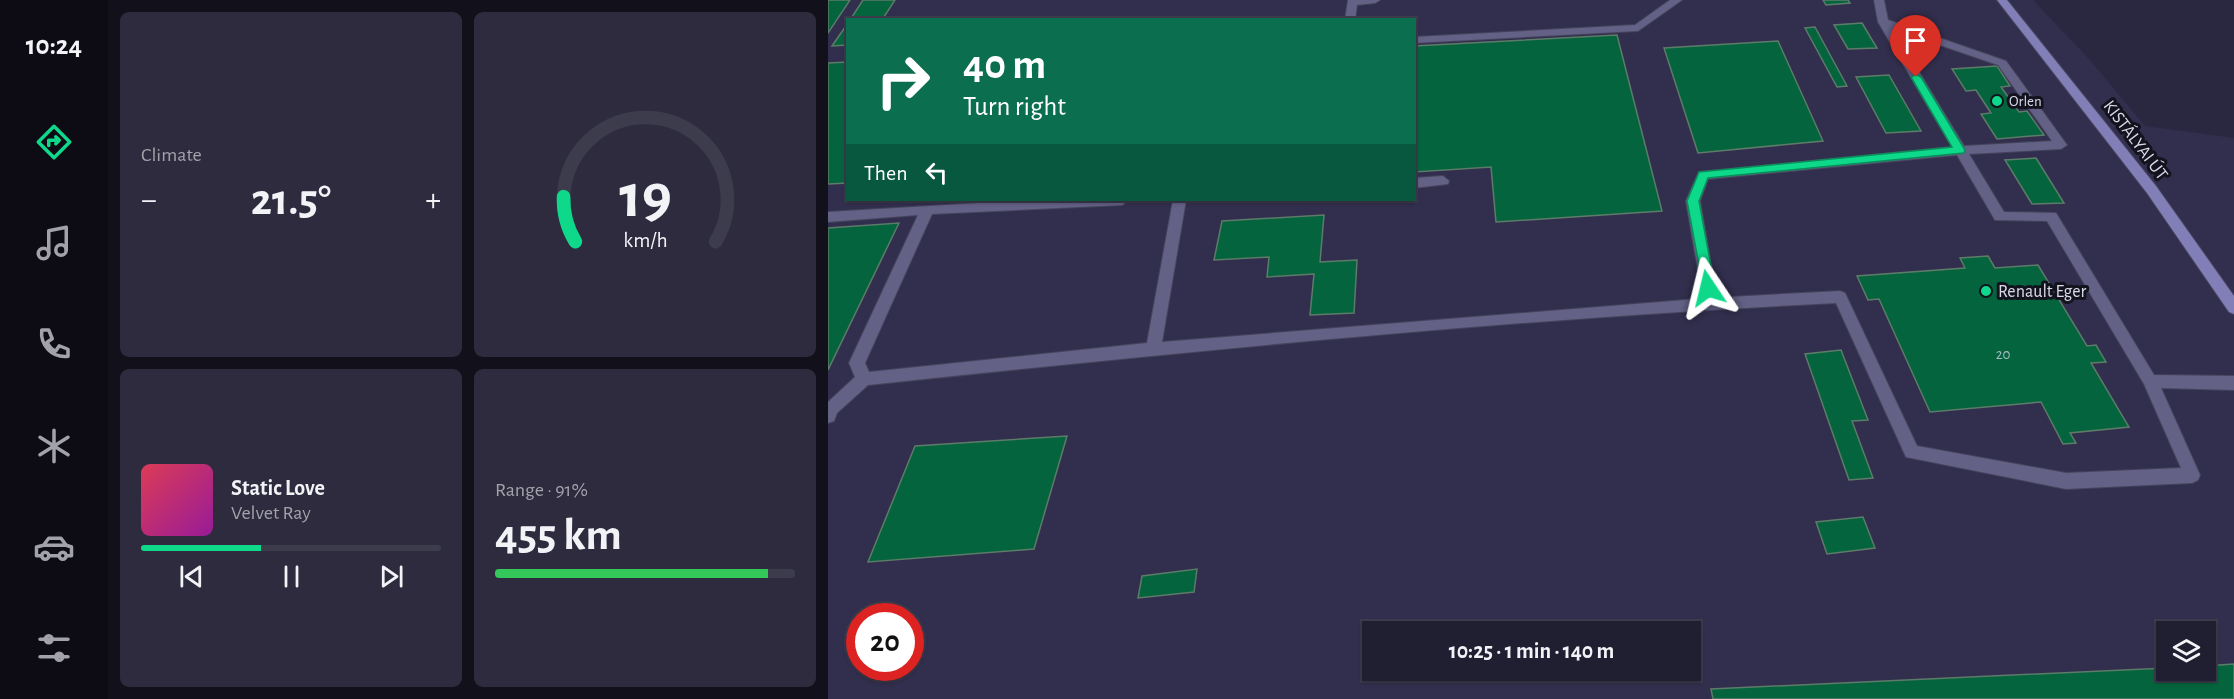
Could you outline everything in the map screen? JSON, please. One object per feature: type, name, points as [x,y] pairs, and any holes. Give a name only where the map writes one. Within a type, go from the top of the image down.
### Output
[{"type":"main road","name":"KISTÁLYAI ÚT","points":[[2002,0],[2130,161],[2206,264],[2234,308]]},
{"type":"lane","points":[[1350,18],[1352,2],[1375,0]]},
{"type":"lane","points":[[1655,16],[1657,0]]},
{"type":"lane","points":[[1416,40],[1638,27],[1677,0]]},
{"type":"lane","points":[[828,416],[831,409],[864,379],[1153,349],[1702,304],[1840,297],[1912,452],[2066,481],[2193,476],[2150,381],[2052,216],[2000,217],[1883,22],[1879,0]]},
{"type":"lane","points":[[1702,304],[1708,288],[1693,201],[1703,175],[1960,150],[2061,145],[2002,63],[1883,22]]},
{"type":"lane","points":[[1416,183],[1443,181]]},
{"type":"lane","points":[[828,217],[927,209],[1100,201]]},
{"type":"lane","points":[[1153,349],[1179,201]]},
{"type":"lane","points":[[864,379],[857,363],[927,209]]},
{"type":"lane","points":[[2150,381],[2234,383]]},
{"type":"shaded area","points":[[828,0],[2033,0],[2089,59],[2145,126],[2234,138],[2234,699],[828,699]]},
{"type":"building","points":[[828,0],[850,0],[828,33]]},
{"type":"building","points":[[863,0],[895,0],[883,18],[851,18]]},
{"type":"building","points":[[1823,0],[1848,0],[1850,3],[1826,5]]},
{"type":"building","points":[[1862,23],[1877,48],[1848,49],[1834,25]]},
{"type":"building","points":[[846,26],[846,45],[832,46]]},
{"type":"building","points":[[1815,27],[1847,86],[1837,87],[1805,28]]},
{"type":"building","points":[[1617,35],[1662,211],[1496,222],[1491,167],[1416,172],[1416,46]]},
{"type":"building","points":[[1778,41],[1823,141],[1698,153],[1664,48]]},
{"type":"building","points":[[846,62],[846,183],[828,184],[828,63]]},
{"type":"building","name":"Orlen","points":[[1997,66],[2010,86],[2001,87],[2019,112],[2027,111],[2044,135],[1997,139],[1981,114],[1991,113],[1976,90],[1966,91],[1952,69]]},
{"type":"building","points":[[1889,75],[1921,131],[1886,133],[1856,77]]},
{"type":"building","points":[[2036,158],[2064,203],[2032,204],[2005,160]]},
{"type":"building","points":[[1324,215],[1320,262],[1357,260],[1354,313],[1310,315],[1314,274],[1267,277],[1269,257],[1214,260],[1222,221]]},
{"type":"building","points":[[899,223],[828,370],[828,228]]},
{"type":"building","points":[[1988,256],[1995,268],[2038,265],[2087,346],[2096,345],[2106,362],[2091,363],[2129,427],[2070,433],[2076,443],[2063,444],[2041,402],[1930,412],[1879,299],[1868,300],[1857,276],[1965,268],[1960,258]]},
{"type":"building","points":[[1841,350],[1868,420],[1852,421],[1873,478],[1849,480],[1805,354]]},
{"type":"building","points":[[1067,436],[1034,549],[868,562],[915,446]]},
{"type":"building","points":[[1863,517],[1875,548],[1827,554],[1816,522]]},
{"type":"building","points":[[1197,569],[1194,592],[1138,598],[1142,576]]},
{"type":"building","points":[[2234,664],[2234,699],[1713,699],[1711,689],[2156,668],[2156,681],[2216,681],[2216,665]]},
{"type":"place","name":"Orlen","points":[[1997,101]]},
{"type":"place","name":"Renault Eger","points":[[1986,291]]},
{"type":"route","points":[[1708,288],[1693,201],[1703,175],[1960,150],[1916,77]]}]
